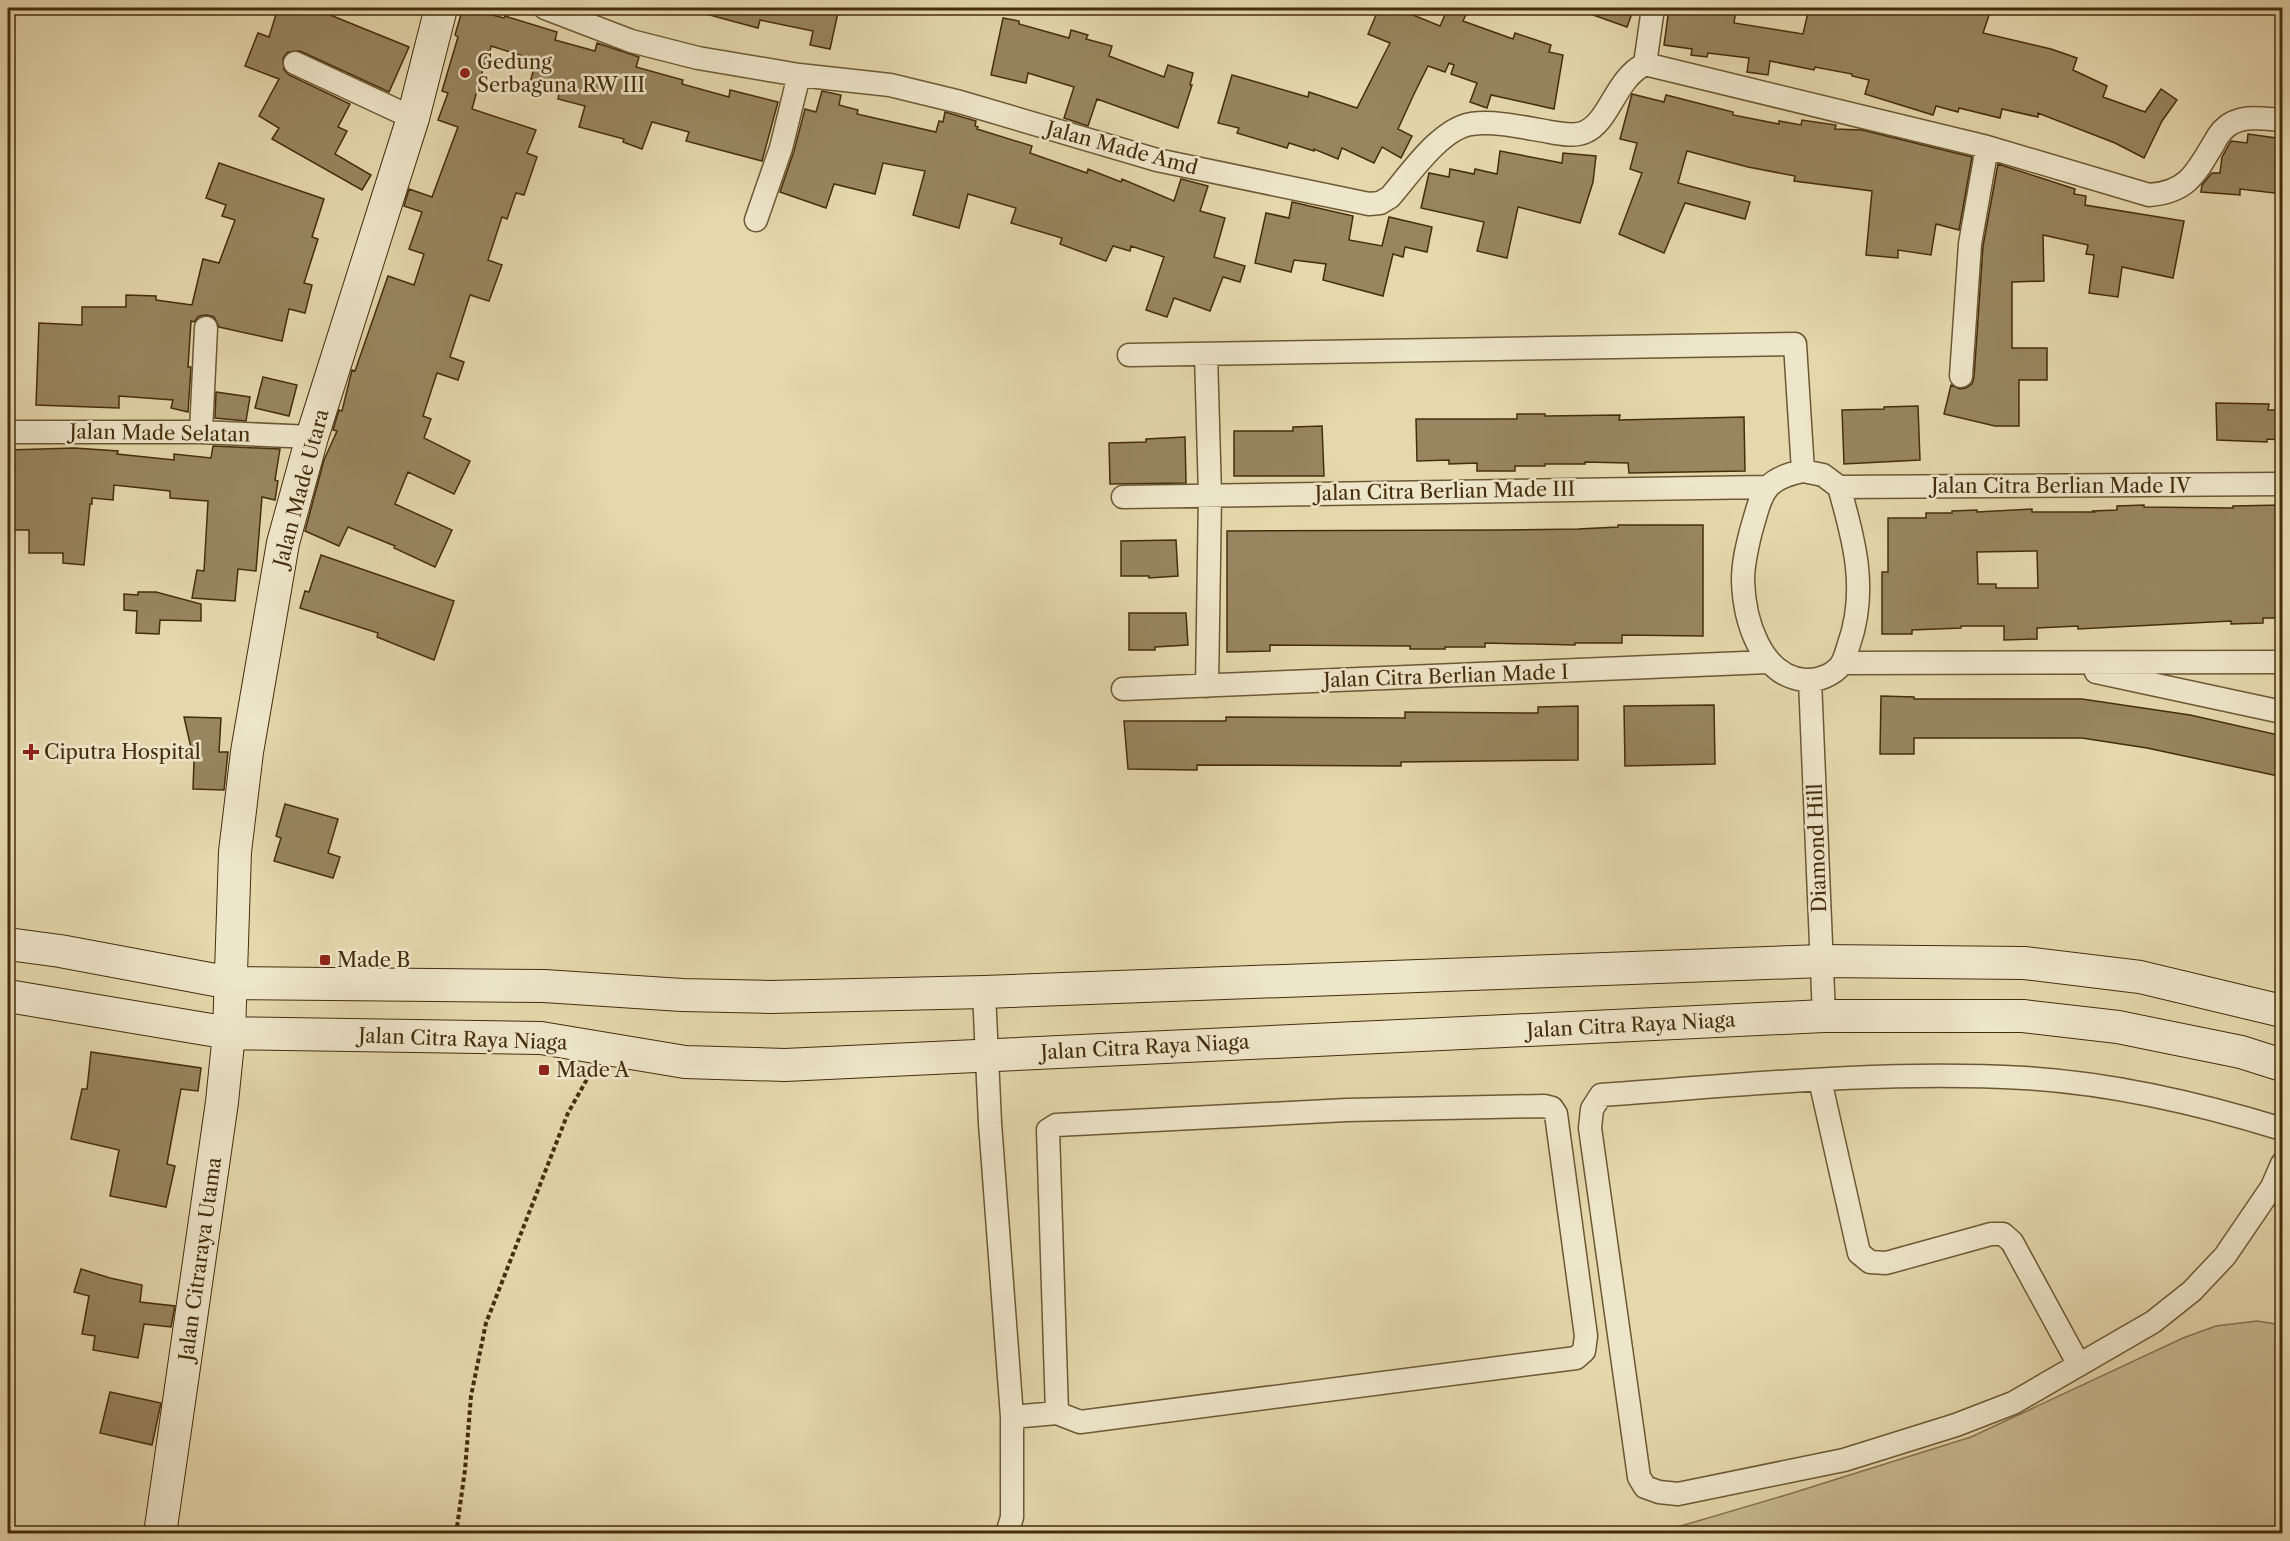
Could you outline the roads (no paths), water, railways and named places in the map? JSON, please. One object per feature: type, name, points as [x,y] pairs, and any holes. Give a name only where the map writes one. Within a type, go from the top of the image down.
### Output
[{"type":"street","name":"Jalan Made Utara","points":[[231,983],[235,852],[247,752],[283,543],[312,437],[413,118],[441,8]]},
{"type":"street","name":"Jalan Made Amd","points":[[545,8],[631,41],[698,58],[799,75],[890,85],[960,102],[1157,160],[1369,204],[1380,203],[1390,197],[1439,140],[1450,131],[1468,124],[1496,123],[1570,134],[1585,132],[1597,123],[1626,79],[1645,64]]},
{"type":"street","points":[[1653,8],[1645,64],[1987,147],[2149,195],[2163,194],[2178,189],[2190,180],[2222,131],[2231,123],[2254,119],[2283,120]]},
{"type":"street","points":[[295,63],[413,118]]},
{"type":"street","points":[[756,220],[781,148],[799,75]]},
{"type":"street","points":[[1961,376],[1970,244],[1987,147]]},
{"type":"street","points":[[201,432],[206,328]]},
{"type":"street","points":[[1130,355],[1795,344],[1803,471]]},
{"type":"street","points":[[1206,354],[1209,495],[1208,686]]},
{"type":"street","name":"Jalan Made Selatan","points":[[8,432],[201,432],[312,437]]},
{"type":"street","points":[[1803,471],[1823,475],[1839,487],[1858,564],[1859,598],[1854,632],[1842,663],[1822,678],[1794,679],[1780,673],[1768,662],[1755,637],[1746,609],[1743,581],[1745,552],[1766,487],[1783,475],[1803,471]]},
{"type":"street","name":"Jalan Citra Berlian Made IV","points":[[1839,487],[2283,484]]},
{"type":"street","name":"Jalan Citra Berlian Made III","points":[[1123,497],[1766,487]]},
{"type":"street","name":"Jalan Citra Berlian Made I","points":[[1123,689],[1768,662]]},
{"type":"street","points":[[1842,663],[2283,662]]},
{"type":"street","points":[[2054,663],[2283,712]]},
{"type":"street","name":"Diamond Hill","points":[[1810,680],[1824,1016]]},
{"type":"street","points":[[8,944],[60,951],[231,983],[544,986],[682,995],[770,997],[984,992],[1822,961],[2024,963],[2140,977],[2283,1011]]},
{"type":"street","name":"Jalan Citraraya Utama","points":[[160,1533],[222,1102],[230,1033],[231,983]]},
{"type":"street","points":[[984,992],[990,1123],[1012,1417],[1012,1517],[1006,1533]]},
{"type":"street","name":"Jalan Citra Raya Niaga","points":[[8,996],[230,1033],[541,1038],[685,1062],[785,1065],[1824,1016],[2023,1016],[2118,1027],[2241,1052],[2283,1065]]},
{"type":"street","points":[[2283,1129],[2222,1110],[2161,1097],[2025,1078],[1942,1077],[1821,1080],[1601,1095],[1592,1108],[1590,1128],[1640,1477],[1645,1487],[1659,1492],[1678,1494],[1844,1460],[1956,1425],[2013,1403],[2153,1322],[2192,1291],[2224,1256],[2272,1187],[2283,1164]]},
{"type":"street","points":[[1821,1080],[1859,1253],[1870,1262],[1886,1263],[1991,1234],[2003,1234],[2012,1242],[2079,1365]]},
{"type":"street","points":[[1012,1417],[1057,1413],[1080,1422],[1576,1358],[1584,1351],[1586,1336],[1556,1114],[1552,1108],[1544,1106],[1347,1110],[1056,1125],[1048,1130],[1057,1413]]},
{"type":"place","name":"Gedung Serbaguna RW III","points":[[465,73]]},
{"type":"place","name":"Ciputra Hospital","points":[[31,752]]},
{"type":"place","name":"Made B","points":[[325,960]]},
{"type":"place","name":"Made A","points":[[544,1070]]}]
